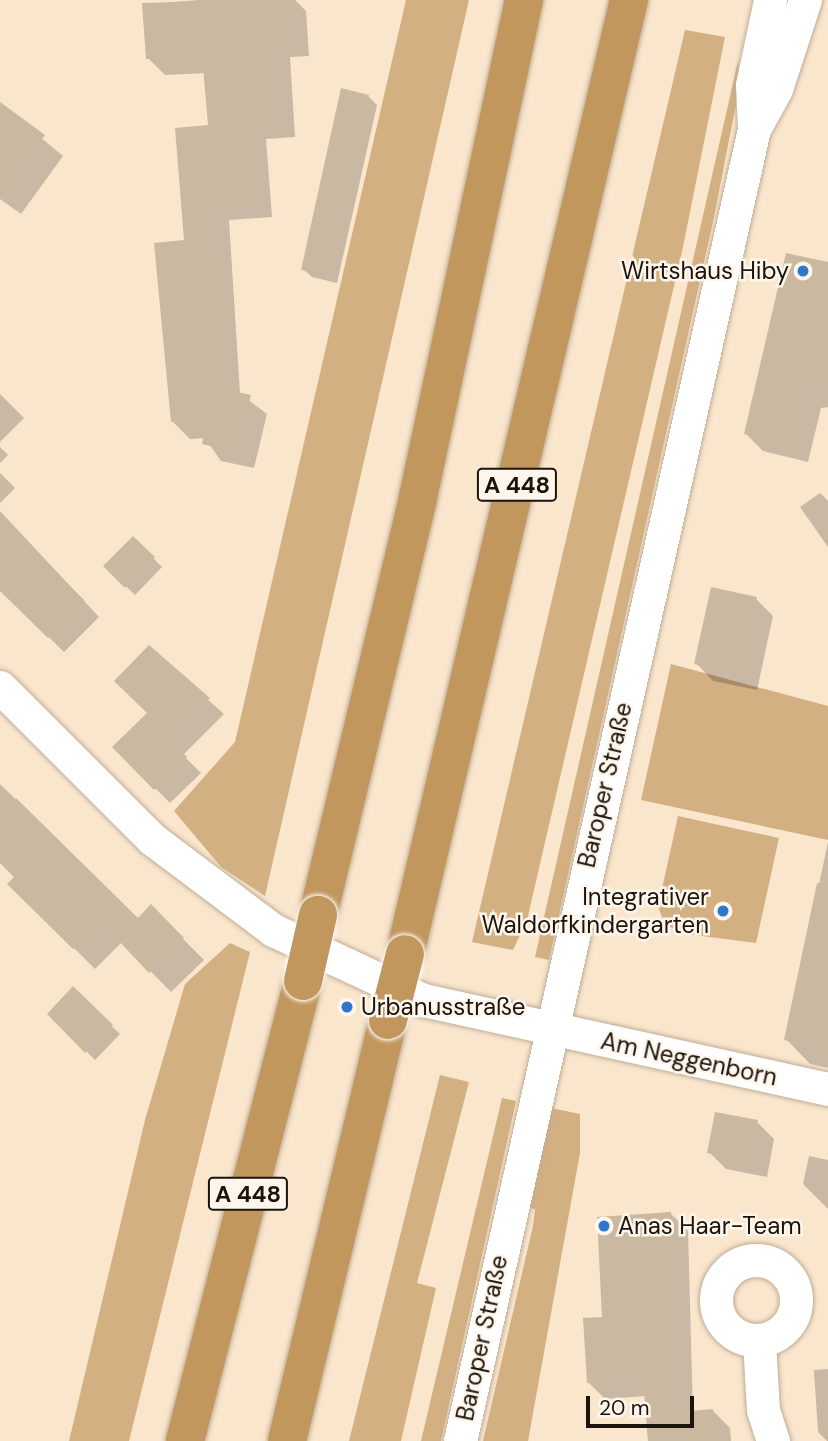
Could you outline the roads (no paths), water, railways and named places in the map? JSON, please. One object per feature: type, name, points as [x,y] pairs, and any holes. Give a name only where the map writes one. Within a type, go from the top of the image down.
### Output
[{"type":"highway","name":"A 448","points":[[185,1441],[303,981],[417,502],[524,0]]},
{"type":"highway","name":"A 448","points":[[286,1441],[405,954],[627,8]]},
{"type":"street","points":[[767,0],[812,6]]},
{"type":"street","name":"Baroper Straße","points":[[460,1441],[754,129],[752,85],[767,0]]},
{"type":"street","name":"Baroper Straße","points":[[754,129],[776,89],[812,6]]},
{"type":"street","points":[[0,687],[152,839],[273,930],[423,1000],[551,1029]]},
{"type":"street","name":"Am Neggenborn","points":[[551,1029],[828,1090]]},
{"type":"street","points":[[759,1341],[763,1410],[773,1441]]},
{"type":"place","name":"Wirtshaus Hiby","points":[[803,271]]},
{"type":"place","name":"Integrativer Waldorfkindergarten","points":[[723,911]]},
{"type":"place","name":"Urbanusstraße","points":[[347,1007]]},
{"type":"place","name":"Anas Haar-Team","points":[[604,1226]]}]
